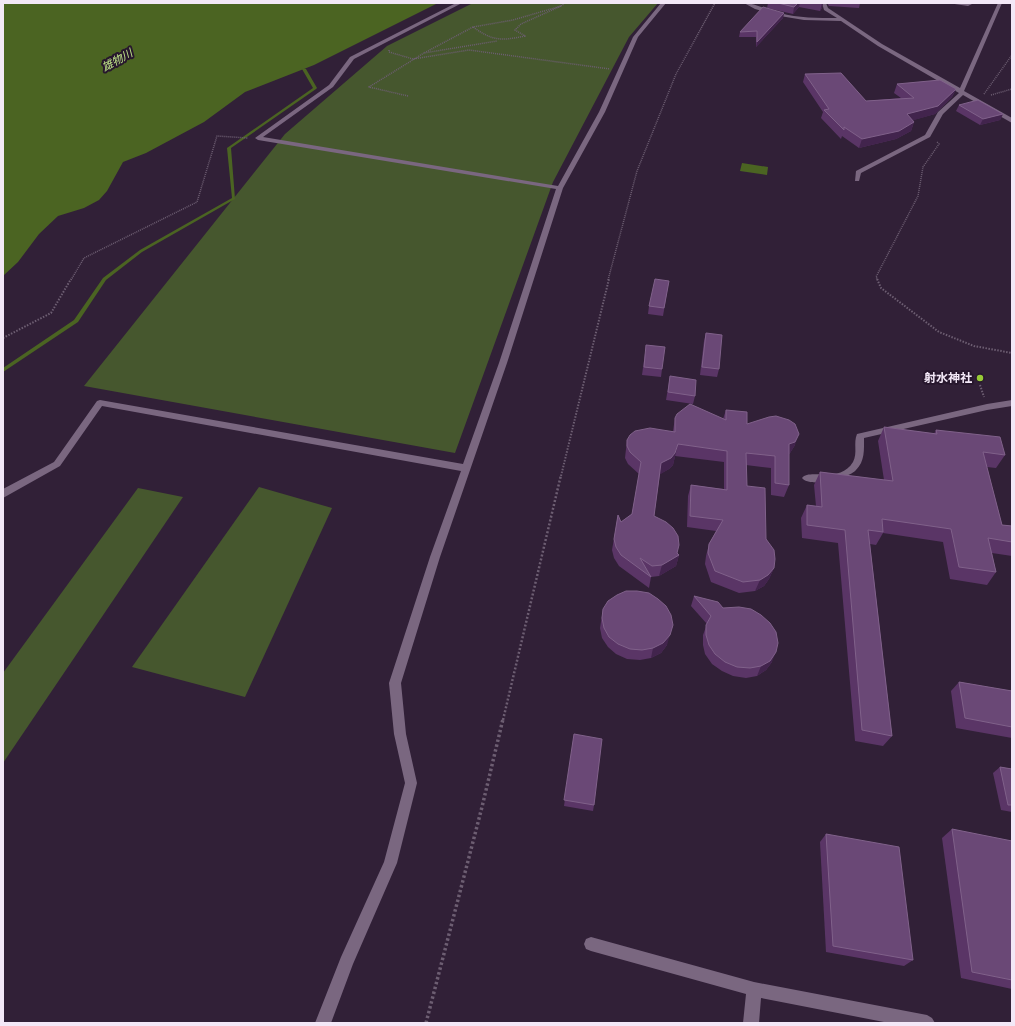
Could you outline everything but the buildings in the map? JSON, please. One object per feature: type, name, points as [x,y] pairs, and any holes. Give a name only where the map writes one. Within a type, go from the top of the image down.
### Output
[{"type":"street","points":[[258,138],[331,86],[352,58],[460,3]]},
{"type":"street","points":[[323,1023],[346,962],[390,863],[411,783],[400,734],[395,683],[435,557],[503,363],[560,188],[602,112],[636,37],[664,3]]},
{"type":"street","points":[[746,3],[757,9],[800,18],[840,20]]},
{"type":"street","points":[[824,3],[826,9],[840,20],[961,93],[1012,121]]},
{"type":"street","points":[[857,180],[858,172],[928,136],[940,113],[961,93],[1000,3]]},
{"type":"street","points":[[258,138],[560,188]]},
{"type":"street","points":[[3,494],[57,464],[100,403],[466,468]]},
{"type":"street","points":[[591,944],[754,989],[927,1023]]},
{"type":"street","points":[[751,1023],[754,989]]},
{"type":"lane","points":[[950,3],[968,5],[972,3]]},
{"type":"lane","points":[[806,478],[837,478],[847,474],[859,461],[860,436],[987,407],[1012,403]]},
{"type":"path","points":[[424,53],[526,36],[515,30],[521,24],[565,3]]},
{"type":"path","points":[[426,1023],[482,807],[594,336],[637,171],[676,74],[709,12],[716,3]]},
{"type":"path","points":[[408,96],[369,87],[413,59],[473,27],[513,20],[561,6]]},
{"type":"path","points":[[473,27],[485,36],[497,41]]},
{"type":"path","points":[[389,39],[388,52],[413,59],[469,50],[620,71]]},
{"type":"path","points":[[961,93],[984,95],[1012,55]]},
{"type":"path","points":[[975,100],[1012,89]]},
{"type":"path","points":[[3,338],[51,313],[84,258],[197,202],[217,136],[258,138]]},
{"type":"path","points":[[928,136],[939,144],[923,167],[918,196],[876,277],[881,288],[939,332],[974,346],[1012,353]]},
{"type":"shaded area","points":[[473,3],[658,3],[629,37],[553,182],[455,453],[84,386],[285,134],[387,46]]},
{"type":"shaded area","points":[[259,487],[332,508],[245,697],[132,667]]},
{"type":"shaded area","points":[[138,488],[183,497],[3,763],[3,673]]},
{"type":"water","name":"雄物川","points":[[3,3],[438,3],[314,65],[245,92],[204,122],[146,153],[123,162],[107,191],[99,200],[84,208],[58,216],[39,234],[18,262],[3,276]]},
{"type":"water","points":[[742,163],[768,167],[767,175],[740,171]]},
{"type":"waterway","points":[[3,370],[76,321],[104,279],[141,251],[234,198],[229,148],[315,88],[304,69]]},
{"type":"place","name":"射水神社","points":[[980,378]]}]
